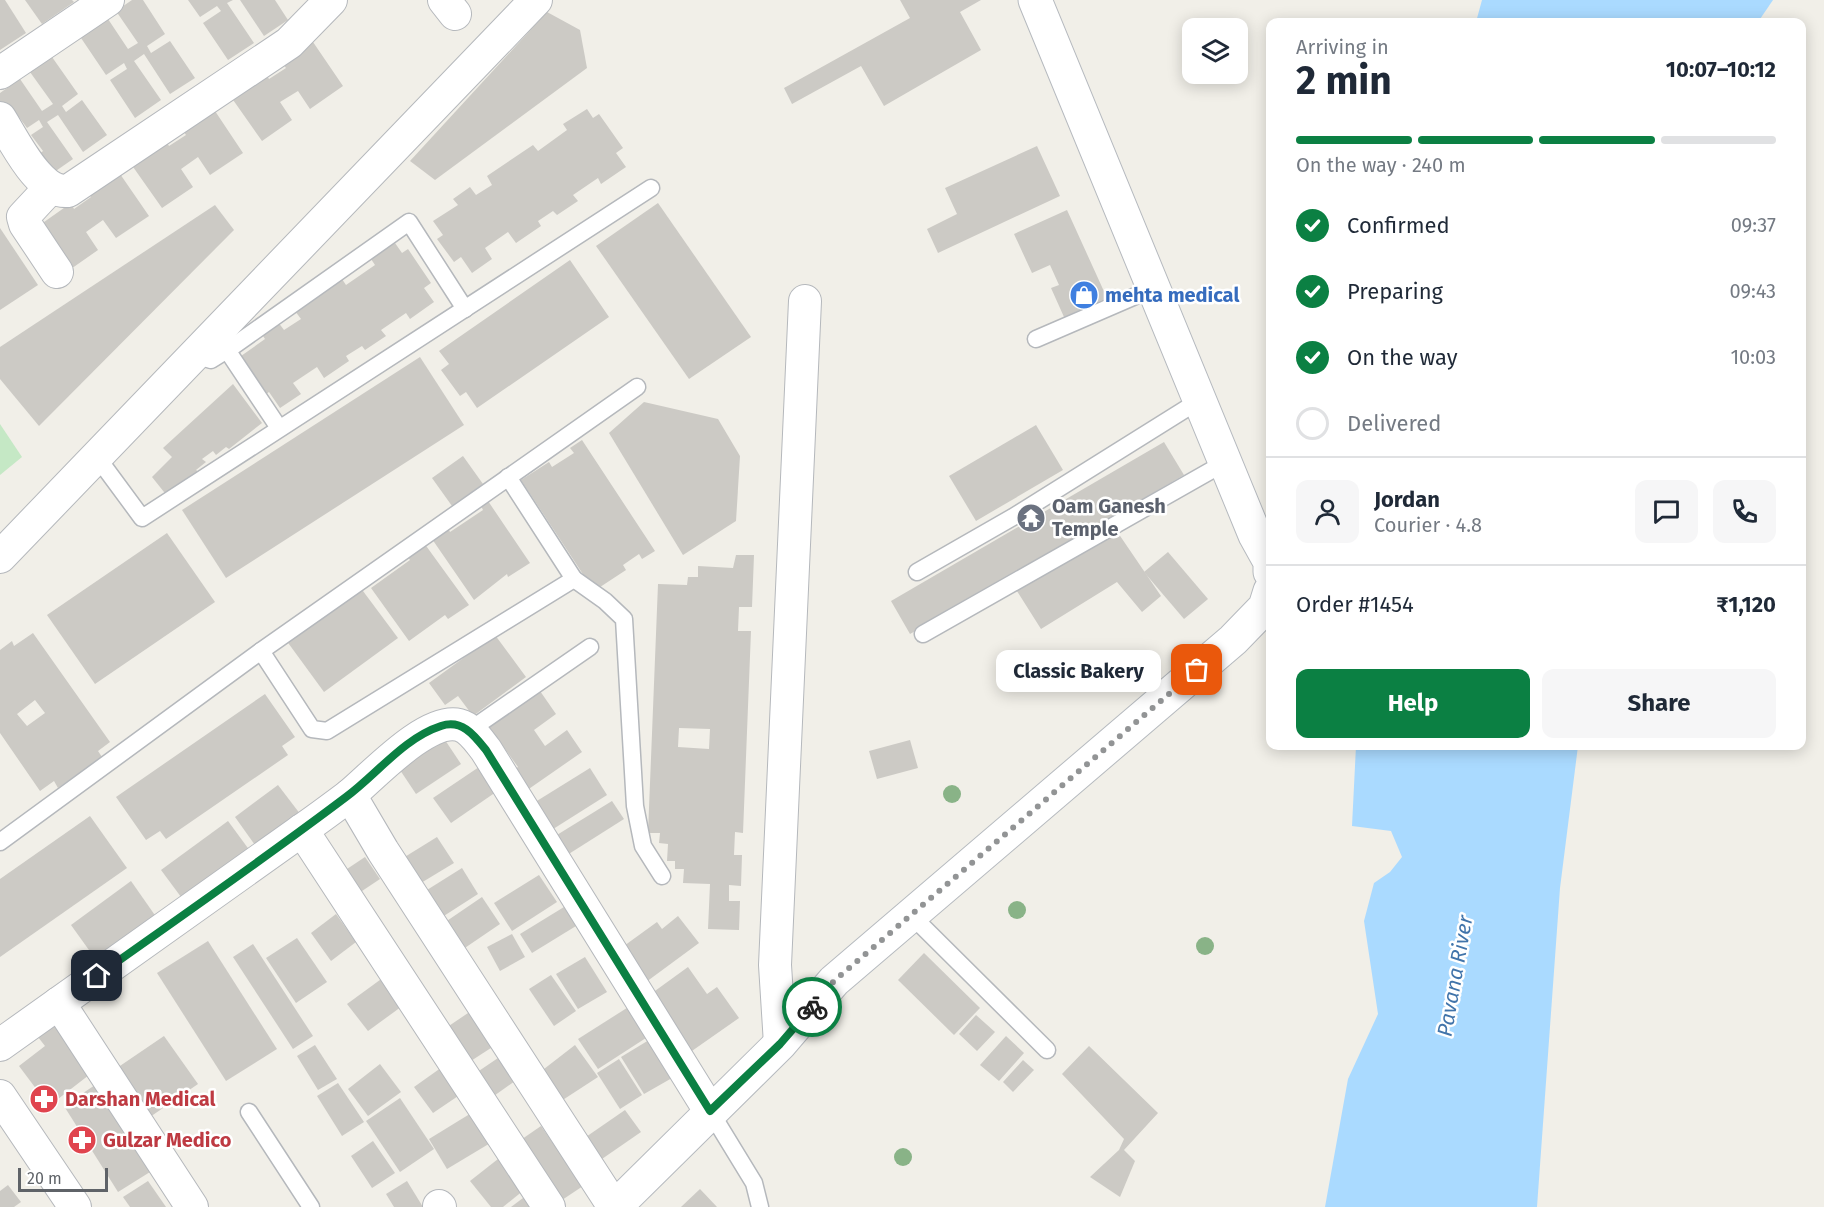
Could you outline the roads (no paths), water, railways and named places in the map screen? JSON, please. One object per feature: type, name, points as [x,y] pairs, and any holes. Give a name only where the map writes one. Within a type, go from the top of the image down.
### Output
[{"type":"main road","points":[[1035,0],[1200,400],[1266,553]]},
{"type":"main road","points":[[615,1207],[780,1044],[834,981],[1233,640],[1266,604]]},
{"type":"street","points":[[0,73],[108,0]]},
{"type":"street","points":[[0,118],[39,177],[50,188],[68,191],[289,43],[331,0]]},
{"type":"street","points":[[0,557],[536,0]]},
{"type":"street","points":[[50,188],[23,217],[25,224],[57,272]]},
{"type":"street","points":[[780,1044],[775,965],[805,301]]},
{"type":"street","points":[[0,1045],[302,831],[350,795],[410,743],[442,726],[458,725],[470,730],[486,750],[710,1111]]},
{"type":"street","points":[[350,795],[383,851],[615,1207]]},
{"type":"street","points":[[302,831],[549,1207]]},
{"type":"street","points":[[59,1003],[192,1207]]},
{"type":"street","points":[[0,1096],[75,1207]]},
{"type":"lane","points":[[97,457],[142,518],[651,188]]},
{"type":"lane","points":[[195,355],[212,360],[409,222],[465,309]]},
{"type":"lane","points":[[1036,339],[1154,288]]},
{"type":"lane","points":[[227,350],[279,428]]},
{"type":"lane","points":[[0,842],[261,651],[637,387]]},
{"type":"lane","points":[[917,572],[1012,517],[1200,400]]},
{"type":"lane","points":[[923,634],[1226,462]]},
{"type":"lane","points":[[508,477],[574,579],[605,601],[624,619],[635,806],[643,846],[662,876]]},
{"type":"lane","points":[[261,651],[312,729],[327,730],[574,579]]},
{"type":"lane","points":[[470,730],[590,646]]},
{"type":"lane","points":[[911,915],[1047,1050]]},
{"type":"lane","points":[[710,1111],[754,1183],[760,1207]]},
{"type":"lane","points":[[249,1112],[311,1207]]},
{"type":"water","points":[[1482,0],[1773,0],[1761,18],[1477,18]]},
{"type":"water","name":"Pavana River","points":[[1356,750],[1577,750],[1560,888],[1537,1207],[1325,1207],[1348,1079],[1378,1014],[1364,921],[1374,883],[1390,872],[1402,857],[1391,831],[1352,826]]},
{"type":"place","name":"mehta medical","points":[[1084,295]]},
{"type":"place","name":"Oam Ganesh Temple","points":[[1031,518]]},
{"type":"place","name":"Classic Bakery","points":[[1197,670]]},
{"type":"place","name":"Darshan Medical","points":[[44,1099]]},
{"type":"place","name":"Gulzar Medico","points":[[82,1140]]}]
